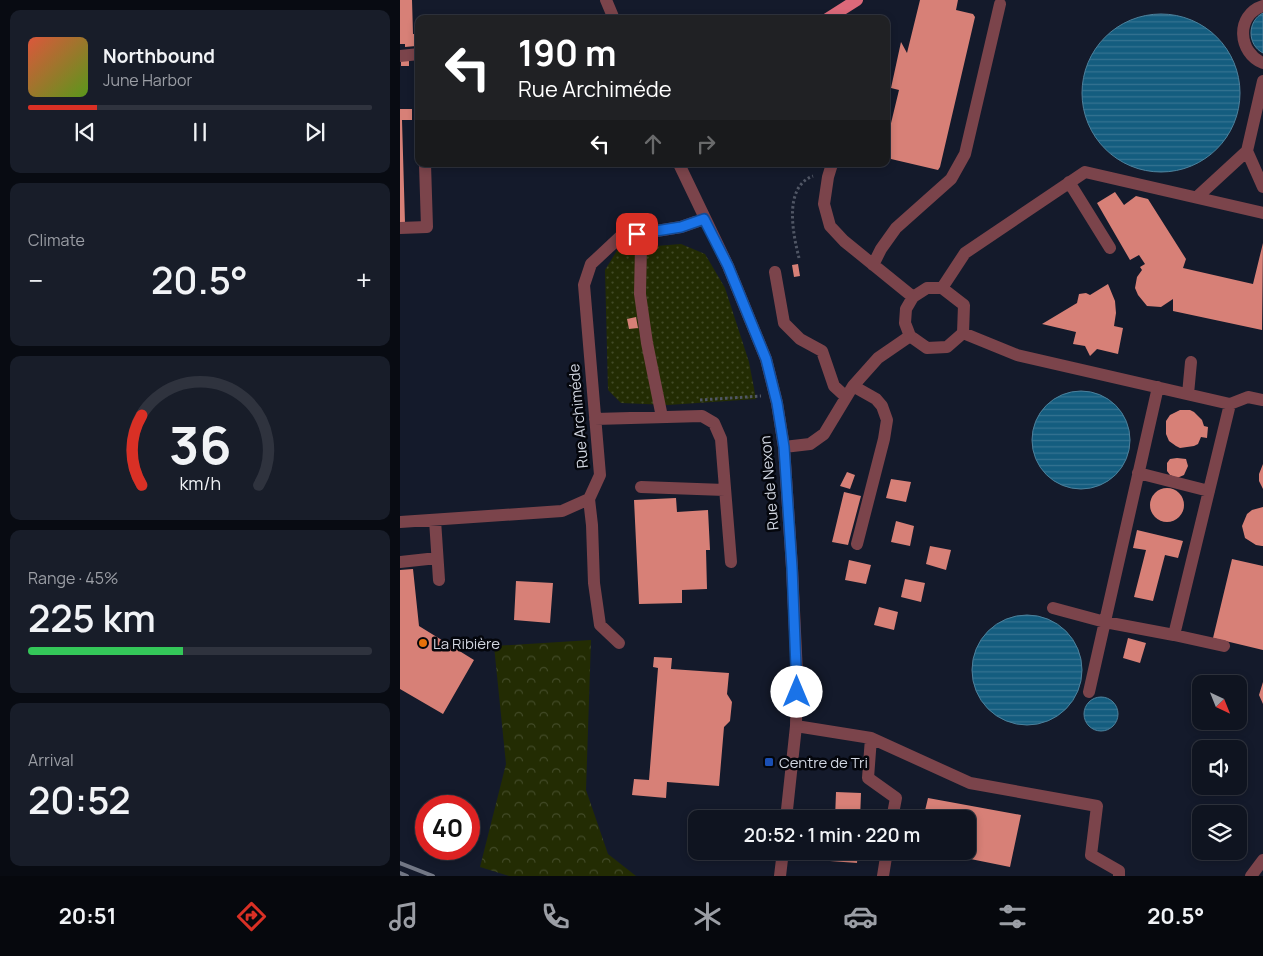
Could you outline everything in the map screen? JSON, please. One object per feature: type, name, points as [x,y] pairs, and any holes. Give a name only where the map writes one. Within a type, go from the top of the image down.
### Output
[{"type":"main road","points":[[833,15],[857,0]]},
{"type":"street","points":[[606,0],[612,15]]},
{"type":"street","points":[[874,264],[881,248],[896,228],[951,179],[965,154],[1000,4]]},
{"type":"street","points":[[1263,6],[1251,13],[1245,22],[1243,33],[1244,44],[1249,53],[1257,61],[1263,63]]},
{"type":"street","points":[[400,56],[415,54]]},
{"type":"street","points":[[1197,197],[1247,151],[1263,81]]},
{"type":"street","points":[[1247,151],[1263,187]]},
{"type":"street","points":[[400,228],[427,227],[426,167]]},
{"type":"street","name":"Rue de Nexon","points":[[680,167],[728,266],[766,359],[775,395],[784,447],[797,674],[796,726],[787,810]]},
{"type":"street","points":[[831,167],[824,204],[830,226],[844,241],[913,297]]},
{"type":"street","points":[[942,288],[965,253],[1085,172],[1263,213]]},
{"type":"street","points":[[1069,182],[1110,248]]},
{"type":"street","name":"Rue Archiméde","points":[[589,500],[600,474],[584,285],[591,264],[620,237],[681,227],[704,219]]},
{"type":"street","points":[[653,231],[641,246],[640,294],[647,343],[662,417]]},
{"type":"street","points":[[775,272],[784,323],[800,339],[822,351],[834,386],[846,397]]},
{"type":"street","points":[[927,288],[942,288],[964,305],[963,333],[948,347],[927,348],[910,336],[905,323],[906,309],[913,297],[927,288]]},
{"type":"street","points":[[963,333],[1017,355],[1230,404],[1248,397],[1263,400]]},
{"type":"street","points":[[784,447],[810,444],[824,434],[853,386],[878,358],[910,336]]},
{"type":"street","points":[[1188,394],[1191,362]]},
{"type":"street","points":[[853,386],[876,399],[882,406],[887,420],[884,439],[857,544]]},
{"type":"street","points":[[1089,692],[1158,387]]},
{"type":"street","points":[[1174,635],[1230,404]]},
{"type":"street","points":[[595,419],[702,416],[714,423],[721,439],[731,562]]},
{"type":"street","points":[[1138,473],[1209,491]]},
{"type":"street","points":[[641,488],[724,490]]},
{"type":"street","points":[[400,522],[562,510],[589,500],[594,583],[600,625],[620,643]]},
{"type":"street","points":[[435,520],[439,580]]},
{"type":"street","points":[[400,562],[437,558]]},
{"type":"street","points":[[1053,608],[1105,622],[1224,646]]},
{"type":"street","points":[[796,726],[871,738],[970,784],[1097,806],[1091,855],[1119,870],[1119,876]]},
{"type":"street","points":[[871,738],[868,778],[896,798],[894,810]]},
{"type":"street","points":[[780,876],[782,860]]},
{"type":"street","points":[[883,876],[886,860]]},
{"type":"street","points":[[1251,876],[1263,860]]},
{"type":"path","points":[[799,258],[792,233],[794,200],[797,189],[811,177],[819,175],[828,177]]},
{"type":"path","points":[[698,400],[775,395]]},
{"type":"green space","points":[[681,244],[705,254],[725,288],[749,362],[756,399],[668,405],[621,403],[608,390],[605,270],[618,249]]},
{"type":"green space","points":[[591,640],[586,790],[608,854],[636,876],[509,876],[480,867],[506,764],[494,646]]},
{"type":"water","points":[[1263,13],[1263,53],[1254,44],[1251,33],[1254,22]]},
{"type":"water","points":[[1169,14],[1184,17],[1198,23],[1217,37],[1227,49],[1237,70],[1240,93],[1237,116],[1227,137],[1217,149],[1205,159],[1184,169],[1169,172],[1153,172],[1138,169],[1117,159],[1095,137],[1083,109],[1082,85],[1085,70],[1095,49],[1117,27],[1145,15]]},
{"type":"water","points":[[1081,391],[1100,395],[1116,405],[1126,421],[1130,440],[1126,459],[1116,475],[1100,485],[1081,489],[1062,485],[1046,475],[1036,459],[1032,440],[1036,421],[1046,405],[1062,395]]},
{"type":"water","points":[[1027,615],[1048,619],[1066,631],[1078,649],[1082,670],[1078,691],[1066,709],[1048,721],[1027,725],[1006,721],[988,709],[976,691],[972,670],[976,649],[988,631],[1006,619]]},
{"type":"water","points":[[1101,697],[1108,698],[1113,702],[1117,707],[1117,721],[1113,726],[1108,730],[1101,731],[1094,730],[1089,726],[1085,721],[1084,714],[1085,707],[1089,702],[1094,698]]},
{"type":"building","points":[[400,0],[412,0],[415,46],[405,47],[405,44],[400,44]]},
{"type":"building","points":[[920,0],[958,0],[956,10],[973,14],[975,17],[938,170],[891,159],[890,156],[890,127],[899,90],[891,88],[901,42],[907,53]]},
{"type":"building","points":[[401,60],[409,60],[409,66],[401,66]]},
{"type":"building","points":[[400,109],[412,109],[412,120],[402,120],[405,223],[400,223]]},
{"type":"building","points":[[1115,192],[1124,205],[1136,196],[1148,199],[1186,259],[1183,268],[1253,284],[1263,243],[1262,330],[1173,311],[1173,299],[1161,307],[1147,306],[1135,288],[1137,277],[1142,270],[1140,267],[1145,264],[1139,255],[1130,260],[1097,203]]},
{"type":"building","points":[[798,264],[800,276],[794,277],[792,265]]},
{"type":"building","points":[[1108,284],[1115,301],[1114,326],[1123,328],[1118,354],[1097,349],[1090,356],[1085,346],[1073,344],[1076,332],[1042,324],[1077,303],[1079,294],[1086,293],[1090,295]]},
{"type":"building","points":[[636,317],[638,328],[629,329],[627,319]]},
{"type":"building","points":[[1180,410],[1190,410],[1202,420],[1204,426],[1208,427],[1207,438],[1201,437],[1198,444],[1180,448],[1169,441],[1166,434],[1166,421],[1170,415]]},
{"type":"building","points":[[1170,459],[1186,459],[1188,466],[1184,475],[1177,478],[1170,475],[1167,471],[1167,463]]},
{"type":"building","points":[[1263,464],[1263,489],[1259,481],[1259,474]]},
{"type":"building","points":[[847,472],[855,475],[850,489],[840,486]]},
{"type":"building","points":[[891,479],[911,482],[906,502],[886,498]]},
{"type":"building","points":[[1167,488],[1174,489],[1179,493],[1183,498],[1183,512],[1179,517],[1174,521],[1167,522],[1160,521],[1155,517],[1151,512],[1150,505],[1151,498],[1155,493],[1160,489]]},
{"type":"building","points":[[844,492],[861,496],[848,545],[832,542]]},
{"type":"building","points":[[676,498],[677,512],[708,510],[710,550],[706,550],[707,589],[682,590],[682,603],[639,604],[634,500]]},
{"type":"building","points":[[1263,507],[1262,546],[1256,545],[1245,538],[1242,526],[1247,514],[1252,510]]},
{"type":"building","points":[[896,521],[914,526],[910,546],[891,542]]},
{"type":"building","points":[[1137,530],[1183,541],[1178,558],[1165,555],[1153,601],[1134,597],[1146,550],[1133,548]]},
{"type":"building","points":[[930,546],[951,550],[946,570],[926,564]]},
{"type":"building","points":[[1232,559],[1263,566],[1263,650],[1213,638]]},
{"type":"building","points":[[849,560],[871,565],[866,584],[845,580]]},
{"type":"building","name":"La Ribière","points":[[413,569],[419,626],[474,660],[443,714],[400,689],[400,570]]},
{"type":"building","points":[[905,579],[925,583],[921,602],[901,597]]},
{"type":"building","points":[[516,581],[553,583],[550,623],[514,620]]},
{"type":"building","points":[[879,607],[898,612],[894,630],[874,625]]},
{"type":"building","points":[[1128,638],[1146,643],[1140,663],[1123,658]]},
{"type":"building","points":[[654,657],[672,658],[671,669],[729,673],[727,694],[732,702],[730,721],[724,727],[719,786],[667,782],[666,798],[632,795],[634,779],[649,780],[658,668],[653,667]]},
{"type":"building","points":[[1263,682],[1263,704],[1259,695]]},
{"type":"building","points":[[836,792],[861,793],[860,810],[835,810]]},
{"type":"building","points":[[928,798],[1021,815],[1010,867],[975,860],[976,810],[925,810]]},
{"type":"building","points":[[830,860],[857,860],[857,863]]},
{"type":"railway","points":[[400,863],[433,876]]},
{"type":"railway","points":[[400,873],[407,876]]},
{"type":"place","name":"La Ribière","points":[[423,643]]},
{"type":"place","name":"Centre de Tri","points":[[769,762]]},
{"type":"route","points":[[637,234],[681,227],[704,219],[728,266],[766,359],[777,403],[784,447],[792,568],[797,692]]}]
